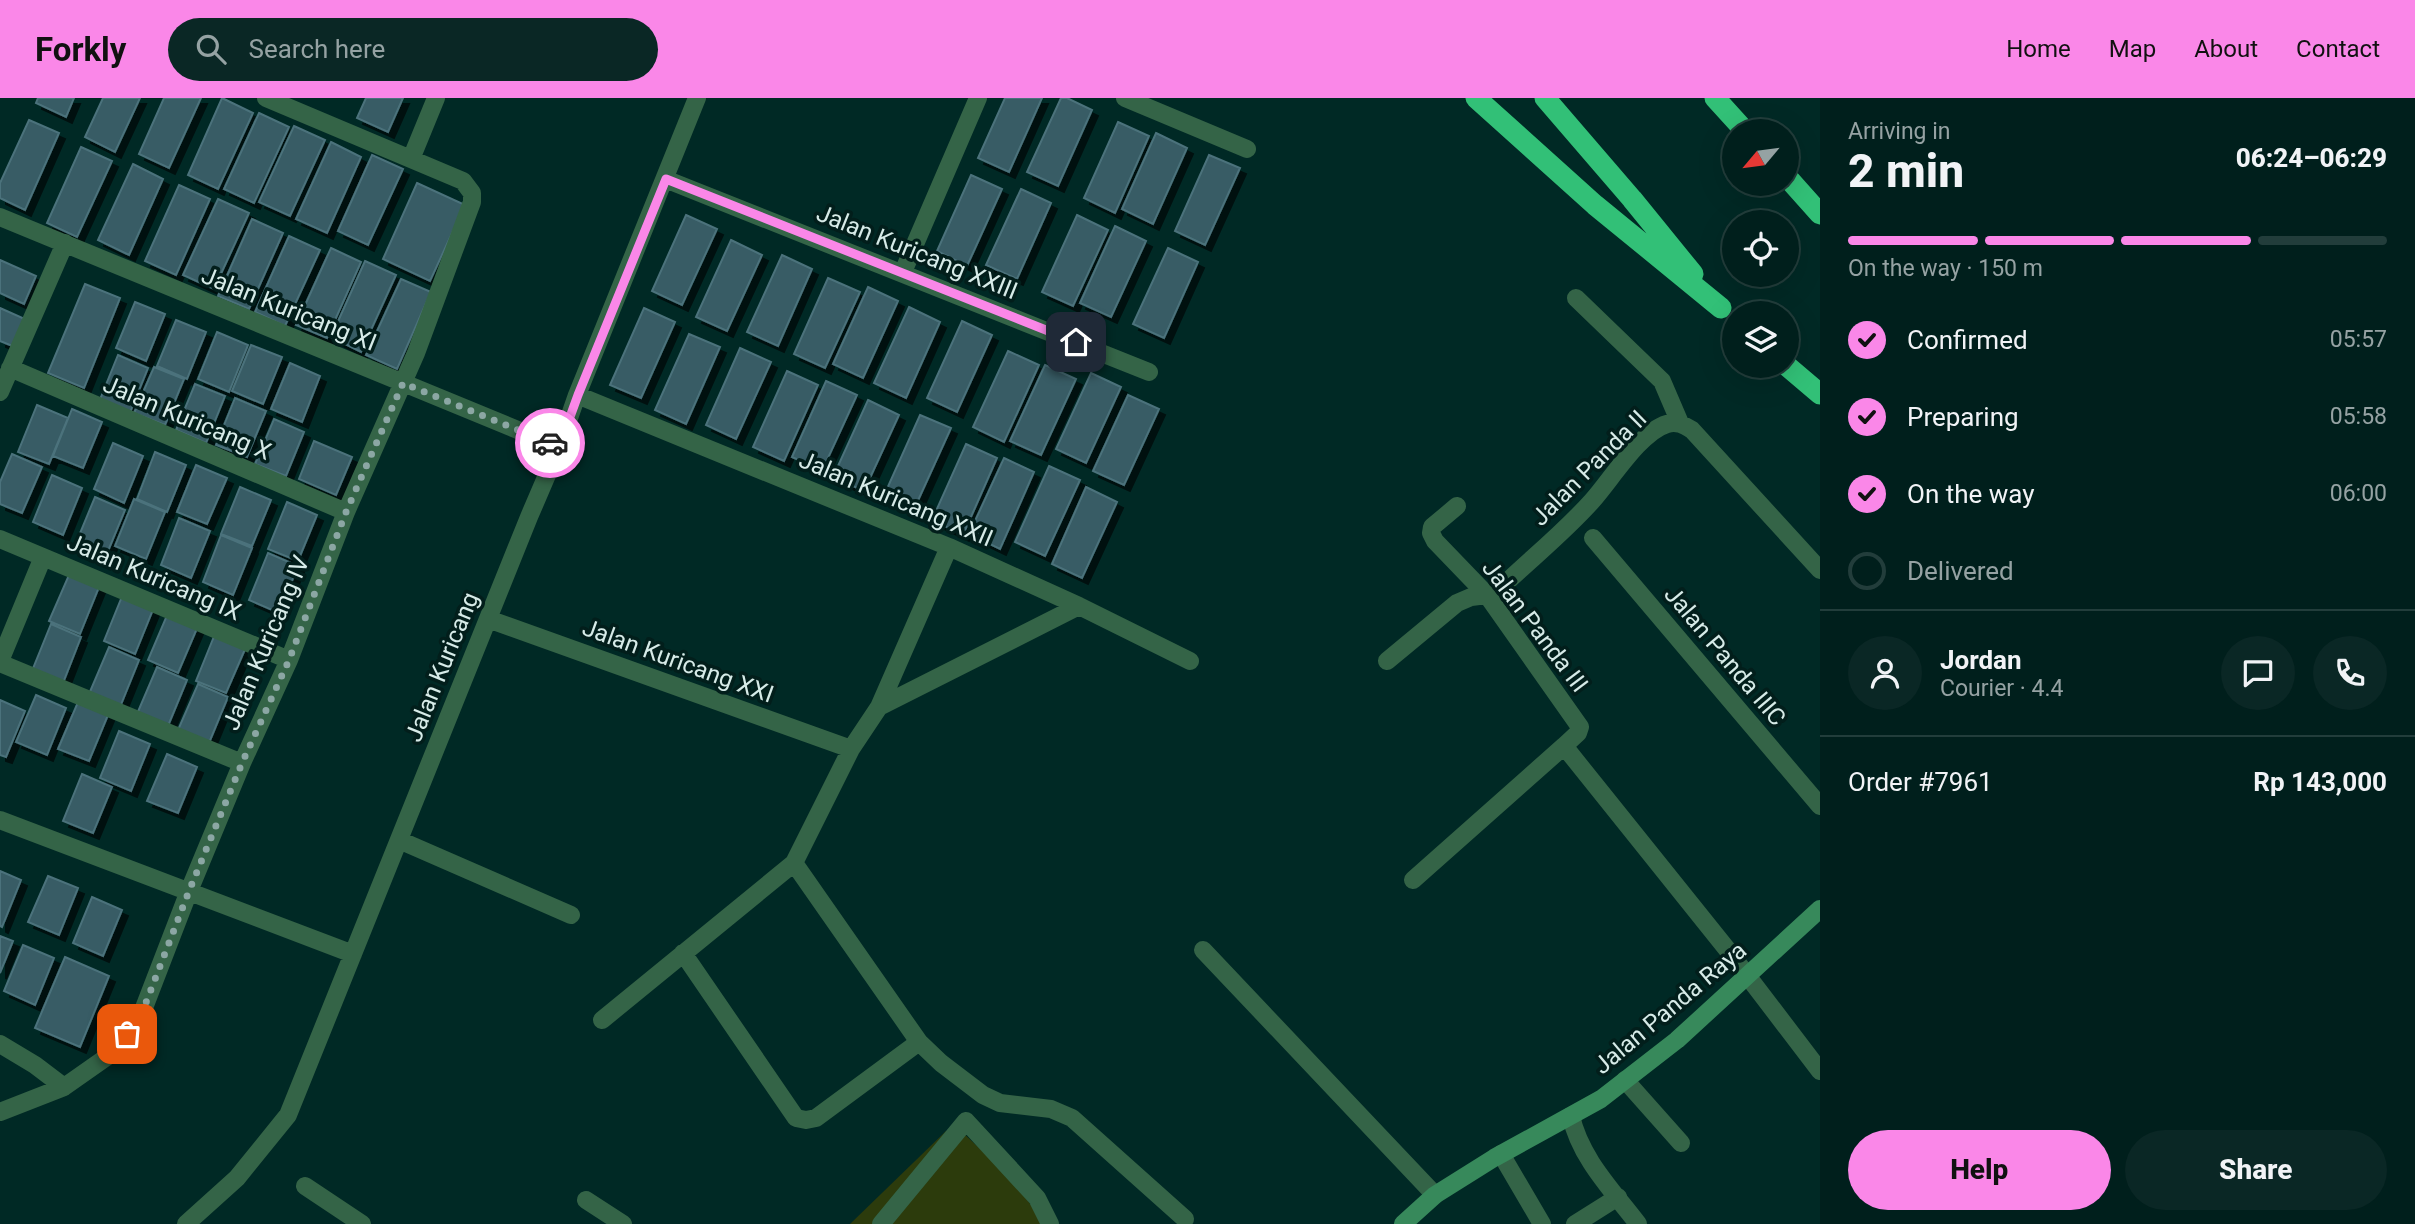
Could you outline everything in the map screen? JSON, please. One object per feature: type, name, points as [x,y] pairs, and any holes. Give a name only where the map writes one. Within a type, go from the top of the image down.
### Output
[{"type":"highway","points":[[1476,98],[1595,205],[1722,309]]},
{"type":"highway","points":[[1545,98],[1722,307]]},
{"type":"highway","points":[[1715,98],[1734,119]]},
{"type":"highway","points":[[1799,190],[1820,214]]},
{"type":"highway","points":[[1799,376],[1820,394]]},
{"type":"street","points":[[267,98],[411,159],[436,98]]},
{"type":"street","name":"Jalan Kuricang","points":[[186,1224],[237,1178],[288,1115],[559,447],[697,98]]},
{"type":"street","points":[[903,272],[978,98]]},
{"type":"street","points":[[1125,98],[1247,149]]},
{"type":"street","name":"Jalan Kuricang IV","points":[[0,1112],[64,1087],[111,1054],[142,1013],[242,763],[289,660],[346,512],[416,353],[471,202],[472,193],[463,181],[411,159]]},
{"type":"street","name":"Jalan Kuricang XXIII","points":[[666,179],[1149,372]]},
{"type":"street","name":"Jalan Kuricang XI","points":[[0,217],[559,447]]},
{"type":"street","points":[[0,392],[65,243]]},
{"type":"street","points":[[1576,298],[1662,381],[1681,423]]},
{"type":"street","name":"Jalan Kuricang X","points":[[10,368],[346,512]]},
{"type":"street","name":"Jalan Kuricang XXII","points":[[578,395],[949,547],[1079,606],[1190,661]]},
{"type":"street","name":"Jalan Panda II","points":[[1510,579],[1593,500],[1622,463],[1652,433],[1667,424],[1681,423],[1692,430],[1820,569]]},
{"type":"street","name":"Jalan Panda III","points":[[1413,880],[1564,746],[1578,733],[1580,727],[1487,596],[1445,553],[1431,533],[1432,527],[1457,506]]},
{"type":"street","name":"Jalan Panda IIIC","points":[[1593,538],[1820,806]]},
{"type":"street","name":"Jalan Kuricang IX","points":[[0,539],[289,660]]},
{"type":"street","points":[[602,1020],[794,863],[851,749],[879,707],[949,547]]},
{"type":"street","points":[[43,557],[0,662],[242,763]]},
{"type":"street","points":[[1387,661],[1457,603],[1471,597],[1487,596]]},
{"type":"street","points":[[879,707],[1079,606]]},
{"type":"street","name":"Jalan Kuricang XXI","points":[[488,619],[851,749]]},
{"type":"street","points":[[1564,746],[1748,976],[1820,1071]]},
{"type":"street","points":[[0,820],[353,954]]},
{"type":"street","points":[[399,840],[571,915]]},
{"type":"street","points":[[794,863],[919,1042],[984,1095],[1000,1103],[1051,1109],[1072,1118],[1185,1219]]},
{"type":"street","name":"Jalan Panda Raya","points":[[1402,1224],[1435,1195],[1501,1154],[1601,1099],[1677,1040],[1820,909]]},
{"type":"street","points":[[1203,950],[1435,1195]]},
{"type":"street","points":[[683,953],[796,1118],[816,1118],[919,1042]]},
{"type":"street","points":[[0,1044],[64,1087]]},
{"type":"street","points":[[1625,1080],[1681,1143]]},
{"type":"street","points":[[1571,1116],[1573,1129],[1586,1156],[1638,1224]]},
{"type":"street","points":[[881,1224],[966,1121],[1037,1198],[1050,1224]]},
{"type":"street","points":[[1501,1154],[1542,1224]]},
{"type":"street","points":[[305,1186],[362,1224]]},
{"type":"street","points":[[1575,1224],[1618,1197]]},
{"type":"street","points":[[586,1200],[623,1224]]},
{"type":"green space","points":[[946,1131],[961,1131],[1006,1173],[1039,1215],[1041,1224],[850,1224]]},
{"type":"building","points":[[38,98],[74,98],[66,117],[36,103]]},
{"type":"building","points":[[103,98],[140,98],[115,152],[85,137]]},
{"type":"building","points":[[164,98],[201,98],[169,168],[139,154]]},
{"type":"building","points":[[222,98],[253,113],[218,189],[188,175]]},
{"type":"building","points":[[366,98],[403,98],[388,132],[357,118]]},
{"type":"building","points":[[1005,98],[1042,98],[1009,172],[978,158]]},
{"type":"building","points":[[1061,98],[1067,98],[1092,110],[1058,186],[1027,172]]},
{"type":"building","points":[[259,113],[289,127],[254,203],[224,189]]},
{"type":"building","points":[[29,120],[59,133],[25,210],[0,198],[0,183]]},
{"type":"building","points":[[1118,122],[1149,136],[1115,213],[1084,198]]},
{"type":"building","points":[[294,126],[325,140],[290,216],[259,202]]},
{"type":"building","points":[[1156,133],[1187,148],[1153,224],[1122,209]]},
{"type":"building","points":[[331,142],[361,157],[327,233],[296,219]]},
{"type":"building","points":[[81,147],[112,161],[77,237],[47,223]]},
{"type":"building","points":[[372,155],[403,169],[368,245],[338,231]]},
{"type":"building","points":[[1209,155],[1240,168],[1205,245],[1175,231]]},
{"type":"building","points":[[133,164],[163,179],[129,255],[98,240]]},
{"type":"building","points":[[971,175],[1002,189],[967,266],[937,251]]},
{"type":"building","points":[[417,183],[465,205],[430,281],[383,259]]},
{"type":"building","points":[[179,185],[210,199],[176,275],[145,261]]},
{"type":"building","points":[[1021,189],[1051,203],[1017,279],[986,265]]},
{"type":"building","points":[[218,199],[249,213],[214,289],[183,275]]},
{"type":"building","points":[[686,215],[717,229],[682,305],[652,291]]},
{"type":"building","points":[[1077,215],[1108,230],[1073,306],[1042,292]]},
{"type":"building","points":[[252,219],[283,233],[249,309],[218,296]]},
{"type":"building","points":[[1115,226],[1146,241],[1111,317],[1080,303]]},
{"type":"building","points":[[289,236],[320,250],[285,326],[255,312]]},
{"type":"building","points":[[731,240],[762,255],[727,331],[696,317]]},
{"type":"building","points":[[331,248],[361,262],[327,338],[296,325]]},
{"type":"building","points":[[1168,248],[1198,262],[1164,338],[1133,324]]},
{"type":"building","points":[[782,255],[812,269],[778,346],[747,332]]},
{"type":"building","points":[[0,260],[36,276],[24,304],[0,293]]},
{"type":"building","points":[[365,261],[396,275],[361,352],[331,337]]},
{"type":"building","points":[[828,278],[860,292],[825,368],[794,354]]},
{"type":"building","points":[[401,279],[431,292],[397,369],[366,355]]},
{"type":"building","points":[[85,284],[120,298],[84,388],[48,373]]},
{"type":"building","points":[[868,287],[898,301],[863,378],[833,364]]},
{"type":"building","points":[[135,302],[165,314],[146,361],[116,348]]},
{"type":"building","points":[[909,307],[940,322],[906,398],[874,383]]},
{"type":"building","points":[[0,308],[27,320],[15,347],[0,341]]},
{"type":"building","points":[[644,308],[675,322],[641,398],[610,385]]},
{"type":"building","points":[[176,320],[206,332],[187,379],[157,366]]},
{"type":"building","points":[[962,321],[992,335],[957,412],[927,398]]},
{"type":"building","points":[[217,332],[248,345],[229,392],[198,379]]},
{"type":"building","points":[[689,334],[720,347],[686,424],[655,410]]},
{"type":"building","points":[[251,345],[282,357],[263,404],[232,391]]},
{"type":"building","points":[[740,348],[771,362],[736,439],[706,425]]},
{"type":"building","points":[[1008,351],[1039,365],[1004,442],[973,427]]},
{"type":"building","points":[[118,355],[148,368],[129,415],[99,402]]},
{"type":"building","points":[[290,363],[320,376],[302,422],[271,409]]},
{"type":"building","points":[[1045,365],[1076,379],[1041,455],[1010,441]]},
{"type":"building","points":[[154,367],[184,379],[165,425],[134,413]]},
{"type":"building","points":[[787,371],[818,385],[784,461],[753,447]]},
{"type":"building","points":[[1091,373],[1121,387],[1086,463],[1056,449]]},
{"type":"building","points":[[826,381],[857,395],[822,471],[792,457]]},
{"type":"building","points":[[195,384],[225,396],[206,443],[176,430]]},
{"type":"building","points":[[1128,395],[1159,409],[1124,485],[1093,471]]},
{"type":"building","points":[[235,398],[266,411],[247,457],[216,445]]},
{"type":"building","points":[[868,400],[899,415],[864,491],[833,477]]},
{"type":"building","points":[[37,405],[68,418],[49,464],[18,452]]},
{"type":"building","points":[[72,409],[102,422],[83,468],[53,456]]},
{"type":"building","points":[[920,415],[951,428],[916,505],[886,491]]},
{"type":"building","points":[[274,419],[304,432],[286,476],[255,464]]},
{"type":"building","points":[[314,441],[352,457],[336,495],[299,479]]},
{"type":"building","points":[[113,443],[143,456],[124,503],[94,489]]},
{"type":"building","points":[[966,444],[997,458],[963,535],[932,520]]},
{"type":"building","points":[[155,452],[186,465],[167,512],[137,499]]},
{"type":"building","points":[[12,454],[42,467],[22,513],[0,504],[0,482]]},
{"type":"building","points":[[1004,458],[1034,472],[1000,549],[969,534]]},
{"type":"building","points":[[196,465],[227,478],[207,524],[177,512]]},
{"type":"building","points":[[1049,466],[1080,480],[1045,556],[1015,542]]},
{"type":"building","points":[[52,475],[82,488],[63,535],[33,522]]},
{"type":"building","points":[[240,487],[271,500],[252,546],[221,534]]},
{"type":"building","points":[[1086,487],[1117,502],[1082,578],[1052,564]]},
{"type":"building","points":[[95,497],[125,510],[106,556],[76,543]]},
{"type":"building","points":[[134,499],[165,512],[146,559],[115,546]]},
{"type":"building","points":[[287,502],[317,515],[298,561],[268,549]]},
{"type":"building","points":[[179,518],[210,531],[191,578],[161,565]]},
{"type":"building","points":[[221,535],[252,548],[233,595],[203,582]]},
{"type":"building","points":[[268,553],[298,566],[279,613],[249,600]]},
{"type":"building","points":[[69,575],[99,587],[80,634],[49,621]]},
{"type":"building","points":[[123,594],[154,607],[135,654],[104,641]]},
{"type":"building","points":[[168,613],[198,626],[178,673],[148,660]]},
{"type":"building","points":[[51,624],[81,637],[63,683],[32,671]]},
{"type":"building","points":[[215,634],[246,647],[226,693],[196,681]]},
{"type":"building","points":[[109,647],[139,660],[120,707],[89,694]]},
{"type":"building","points":[[157,667],[187,680],[168,726],[137,714]]},
{"type":"building","points":[[198,684],[228,697],[209,743],[178,730]]},
{"type":"building","points":[[36,695],[66,708],[47,755],[16,742]]},
{"type":"building","points":[[0,700],[25,711],[6,757],[0,755]]},
{"type":"building","points":[[78,702],[108,715],[89,761],[58,749]]},
{"type":"building","points":[[119,731],[150,744],[131,791],[100,778]]},
{"type":"building","points":[[167,754],[197,767],[178,813],[147,801]]},
{"type":"building","points":[[82,774],[112,787],[93,833],[63,821]]},
{"type":"building","points":[[0,871],[21,880],[2,927],[0,926]]},
{"type":"building","points":[[48,876],[78,888],[59,935],[28,922]]},
{"type":"building","points":[[92,897],[122,910],[103,956],[73,943]]},
{"type":"building","points":[[0,936],[13,941],[0,973]]},
{"type":"building","points":[[23,945],[54,958],[35,1005],[4,991]]},
{"type":"building","points":[[65,957],[109,976],[80,1047],[35,1028]]},
{"type":"way so far","points":[[127,1034],[142,1013],[242,763],[289,660],[346,512],[403,383],[550,443]]},
{"type":"route","points":[[550,443],[559,447],[666,179],[1076,342]]}]
